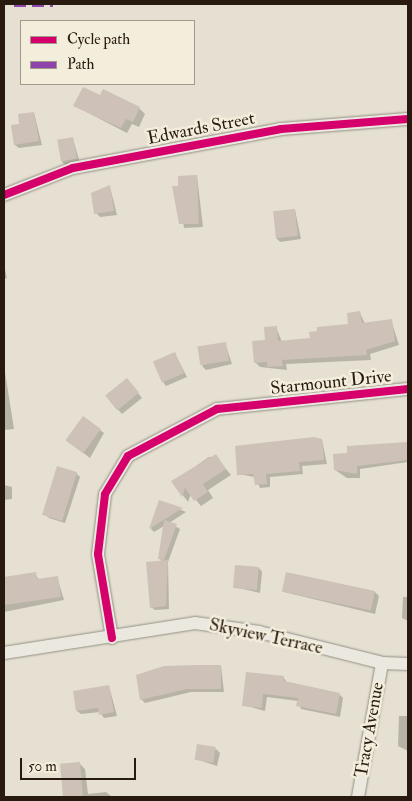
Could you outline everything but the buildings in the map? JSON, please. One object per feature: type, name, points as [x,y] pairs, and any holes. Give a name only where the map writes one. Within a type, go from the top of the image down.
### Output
[{"type":"street","name":"Edwards Street","points":[[4,195],[73,168],[281,129],[408,119]]},
{"type":"street","name":"Starmount Drive","points":[[112,638],[98,554],[105,494],[128,456],[218,409],[408,390]]},
{"type":"street","name":"Skyview Terrace","points":[[4,653],[112,638],[195,623],[259,632],[382,663],[408,664]]},
{"type":"street","name":"Tracy Avenue","points":[[358,797],[382,663]]},
{"type":"marked path","points":[[14,4],[53,4]]},
{"type":"cycle path","points":[[4,195],[73,168],[281,129],[408,119]]},
{"type":"cycle path","points":[[112,638],[98,554],[105,494],[128,456],[217,409],[408,389]]}]
